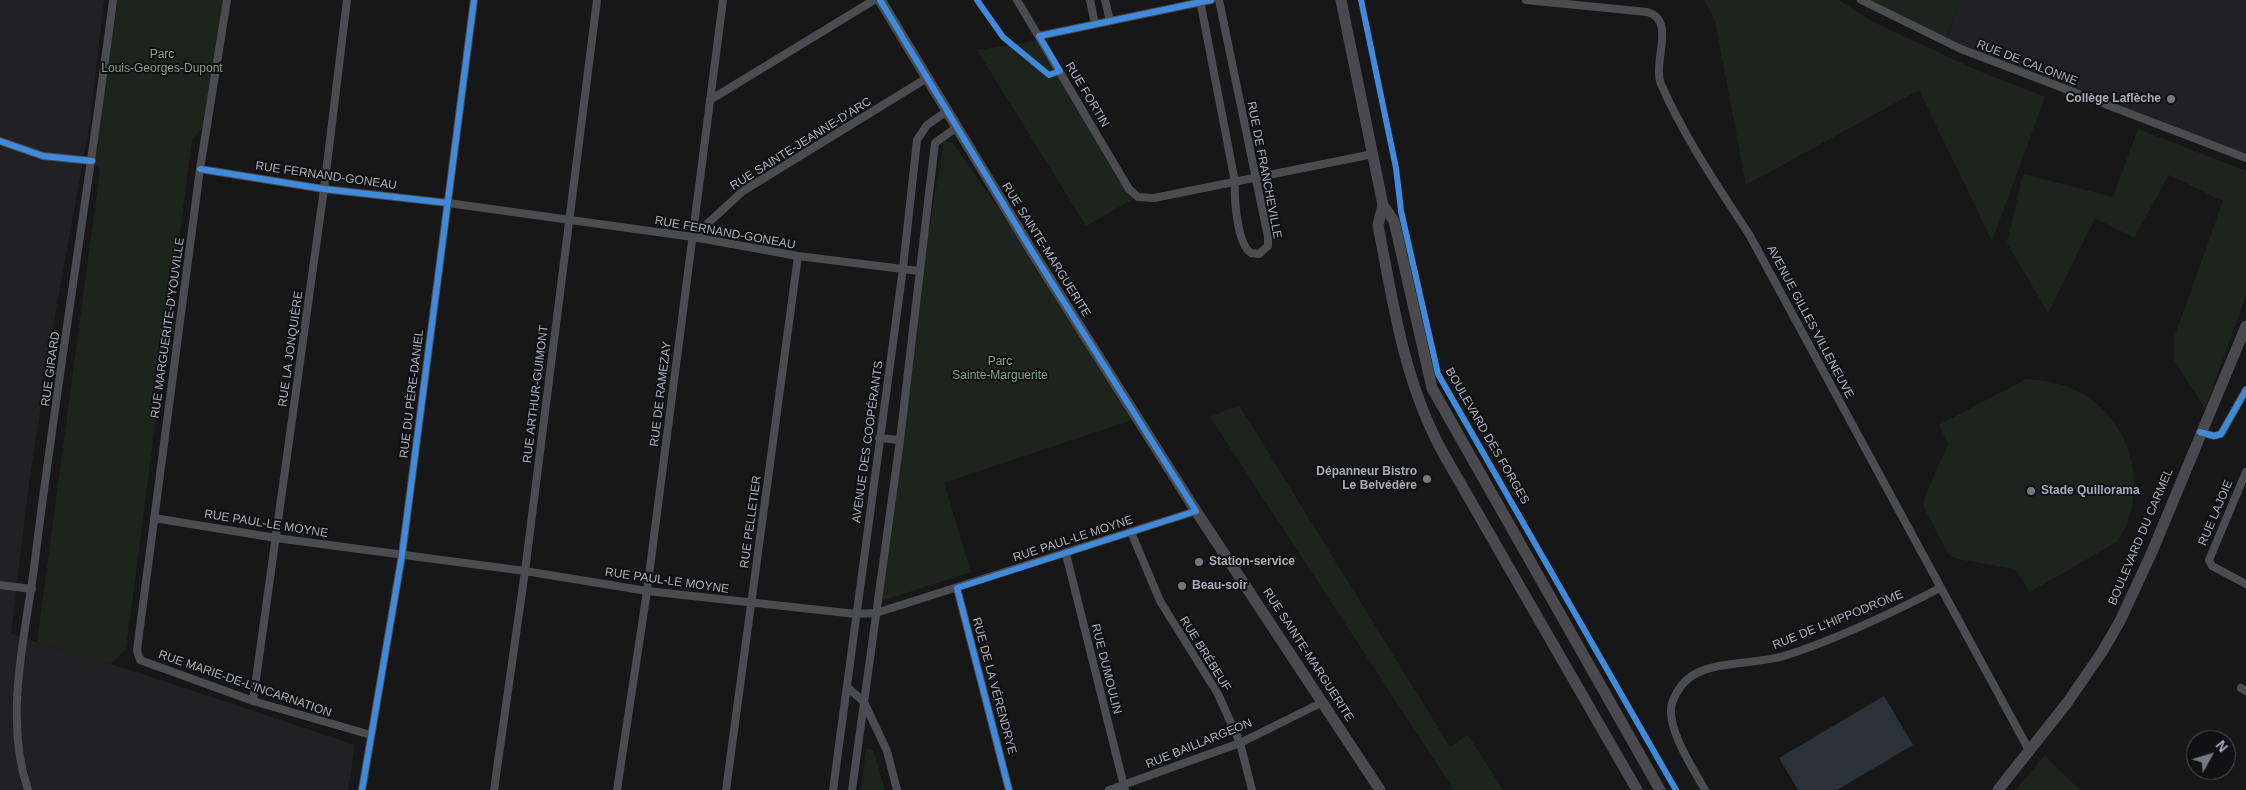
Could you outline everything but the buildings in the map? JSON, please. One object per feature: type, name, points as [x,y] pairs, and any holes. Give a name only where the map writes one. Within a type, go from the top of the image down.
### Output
[{"type":"main road","name":"RUE SAINTE-MARGUERITE","points":[[880,0],[1033,253],[1196,511],[1380,790]]},
{"type":"main road","name":"BOULEVARD DES FORGES","points":[[1341,0],[1383,205],[1394,221],[1428,376],[1448,418],[1660,790]]},
{"type":"main road","name":"BOULEVARD DES FORGES","points":[[1383,205],[1378,224],[1389,281],[1410,377],[1430,427],[1637,790]]},
{"type":"main road","name":"BOULEVARD DU CARMEL","points":[[1998,790],[2030,752],[2093,666],[2124,614],[2157,542],[2200,432],[2246,326]]},
{"type":"main road","points":[[1430,427],[1448,418]]},
{"type":"main road","points":[[1519,582],[1536,573]]},
{"type":"street","name":"RUE GIRARD","points":[[28,790],[17,741],[17,702],[113,0]]},
{"type":"street","name":"RUE MARGUERITE-D'YOUVILLE","points":[[140,660],[138,650],[154,518],[200,169],[227,0]]},
{"type":"street","name":"RUE LA JONQUIÈRE","points":[[253,701],[324,189],[347,0]]},
{"type":"street","name":"RUE DU PÈRE-DANIEL","points":[[362,790],[402,555],[474,0]]},
{"type":"street","name":"RUE ARTHUR-GUIMONT","points":[[494,790],[526,571],[597,0]]},
{"type":"street","name":"RUE DE RAMEZAY","points":[[617,790],[646,590],[723,0]]},
{"type":"street","points":[[710,100],[874,0]]},
{"type":"street","name":"RUE FORTIN","points":[[1017,0],[1129,189],[1140,198],[1154,198],[1235,182]]},
{"type":"street","points":[[1090,0],[1095,24]]},
{"type":"street","points":[[1105,0],[1110,21]]},
{"type":"street","points":[[1038,36],[1212,0]]},
{"type":"street","name":"RUE DE FRANCHEVILLE","points":[[1200,1],[1235,182],[1234,198],[1243,244],[1251,253],[1259,254],[1266,250],[1269,242],[1219,0]]},
{"type":"street","name":"AVENUE GILLES VILLENEUVE","points":[[1526,0],[1646,12],[1658,18],[1662,29],[1658,69],[1660,82],[1711,175],[1750,236],[2030,752]]},
{"type":"street","name":"RUE DE CALONNE","points":[[1861,0],[1961,49],[2246,158]]},
{"type":"street","name":"RUE SAINTE-JEANNE-D'ARC","points":[[693,237],[743,191],[927,78]]},
{"type":"street","name":"AVENUE DES COOPÉRANTS","points":[[834,790],[917,140],[928,125],[947,111]]},
{"type":"street","points":[[852,790],[900,440],[935,143],[957,127]]},
{"type":"street","points":[[0,141],[43,156],[92,160]]},
{"type":"street","points":[[1235,182],[1373,154]]},
{"type":"street","name":"RUE FERNAND-GONEAU","points":[[200,169],[324,189],[448,203],[693,237],[798,256],[919,271]]},
{"type":"street","name":"RUE PELLETIER","points":[[726,790],[798,256]]},
{"type":"street","points":[[2200,432],[2214,436],[2222,432],[2246,390]]},
{"type":"street","points":[[879,438],[900,440]]},
{"type":"street","name":"RUE LAJOIE","points":[[2246,472],[2209,562],[2246,584]]},
{"type":"street","name":"RUE PAUL-LE MOYNE","points":[[154,518],[276,538],[526,571],[646,590],[751,604],[856,614],[876,613],[1196,511]]},
{"type":"street","name":"RUE BRÉBEUF","points":[[1131,532],[1160,601],[1218,694],[1240,743],[1252,790]]},
{"type":"street","name":"RUE DUMOULIN","points":[[1066,554],[1124,788]]},
{"type":"street","points":[[0,585],[32,589]]},
{"type":"street","name":"RUE DE LA VÉRENDRYE","points":[[957,588],[1010,790]]},
{"type":"street","name":"RUE DE L'HIPPODROME","points":[[1705,790],[1688,760],[1671,718],[1674,698],[1690,676],[1704,670],[1784,656],[1868,623],[1940,588]]},
{"type":"street","name":"RUE MARIE-DE-L'INCARNATION","points":[[140,660],[253,701],[371,735]]},
{"type":"street","points":[[847,687],[864,702],[887,751],[897,790]]},
{"type":"street","name":"RUE BAILLARGEON","points":[[1108,790],[1124,788],[1240,743],[1323,702]]},
{"type":"shaded area","points":[[0,0],[104,0],[90,122],[55,315],[29,483],[11,634],[133,671],[355,745],[348,790],[0,790]]},
{"type":"shaded area","name":"Collège Laflèche","points":[[1959,0],[2246,0],[2246,159],[1947,39]]},
{"type":"shaded area","points":[[1884,696],[1913,745],[1837,790],[1798,790],[1779,758]]},
{"type":"green space","name":"Parc Louis-Georges-Dupont","points":[[111,0],[228,0],[212,116],[192,140],[126,649],[110,664],[37,642],[100,170],[92,161]]},
{"type":"green space","points":[[1704,0],[1839,0],[1871,21],[1979,71],[2045,97],[1992,241],[1919,90],[1746,185],[1715,21]]},
{"type":"green space","points":[[1860,0],[1959,0],[1947,38],[1878,13]]},
{"type":"green space","points":[[1042,40],[1135,198],[1086,226],[977,50]]},
{"type":"green space","points":[[2138,129],[2246,171],[2246,296],[2205,408],[2174,360],[2174,338],[2223,201],[2169,175],[2134,238],[2095,218],[2048,313],[2007,243],[2023,174],[2113,197]]},
{"type":"green space","name":"Parc Sainte-Marguerite","points":[[944,141],[953,143],[1094,346],[1138,418],[944,483],[971,572],[878,602],[922,271]]},
{"type":"green space","name":"Stade Quillorama","points":[[2026,379],[2065,386],[2091,399],[2108,415],[2121,434],[2130,454],[2134,477],[2133,499],[2128,521],[2117,542],[2030,592],[2015,569],[1957,559],[1949,555],[1924,508],[1924,499],[1948,444],[1939,425]]},
{"type":"green space","points":[[1239,405],[1450,747],[1468,735],[1503,790],[1454,790],[1210,417]]},
{"type":"green space","points":[[866,749],[873,749],[885,790],[861,790]]},
{"type":"green space","points":[[2045,755],[2047,758],[2080,790],[2016,790]]},
{"type":"cycle path","points":[[362,790],[402,555],[474,0]]},
{"type":"cycle path","points":[[880,0],[1033,253],[1196,511],[957,588],[1009,790]]},
{"type":"cycle path","points":[[977,0],[1003,37],[1049,75],[1060,71],[1039,36],[1211,0]]},
{"type":"cycle path","points":[[1361,0],[1396,168],[1401,211],[1438,374],[1676,790]]},
{"type":"cycle path","points":[[0,141],[43,156],[92,161]]},
{"type":"cycle path","points":[[200,169],[324,189],[448,203]]},
{"type":"cycle path","points":[[2200,432],[2214,436],[2221,434],[2246,390]]},
{"type":"place","name":"Collège Laflèche","points":[[2171,99]]},
{"type":"place","name":"Dépanneur Bistro Le Belvédère","points":[[1427,479]]},
{"type":"place","name":"Stade Quillorama","points":[[2031,491]]},
{"type":"place","name":"Station-service","points":[[1199,562]]},
{"type":"place","name":"Beau-soir","points":[[1182,586]]}]
